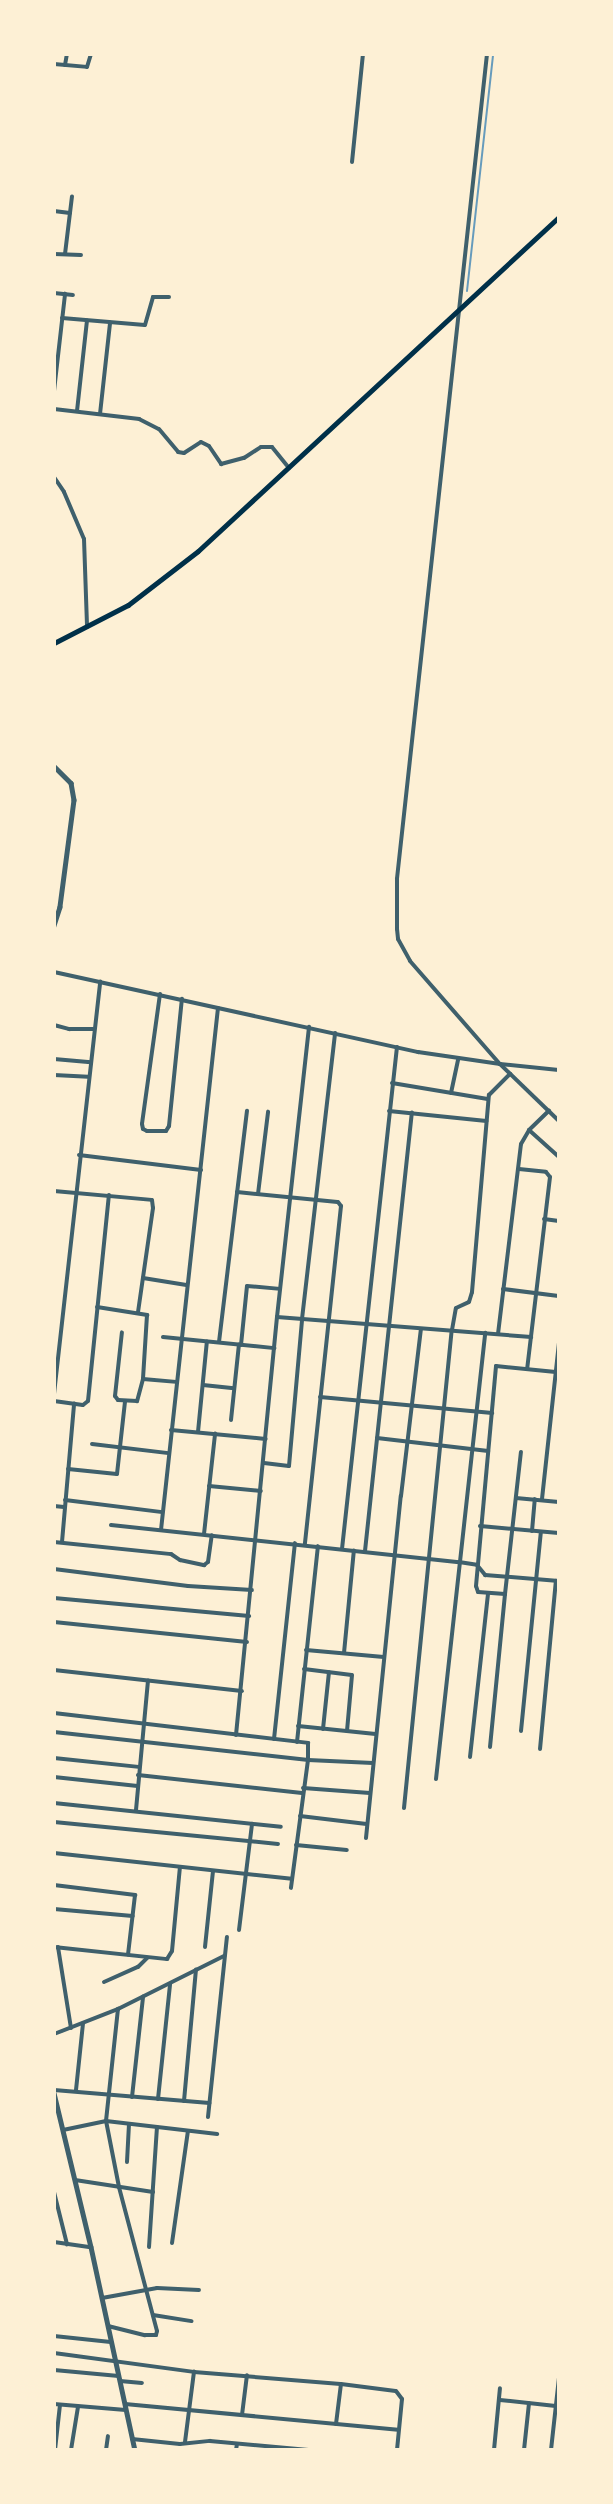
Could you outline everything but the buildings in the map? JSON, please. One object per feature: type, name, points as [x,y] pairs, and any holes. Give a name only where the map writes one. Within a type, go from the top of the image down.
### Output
[{"type":"main road","points":[[55,641],[87,628],[128,605],[164,579],[289,468],[559,217]]},
{"type":"street","points":[[65,65],[67,54]]},
{"type":"street","points":[[54,64],[87,67],[91,54]]},
{"type":"street","points":[[352,162],[363,54]]},
{"type":"street","points":[[487,54],[461,310],[397,879],[397,928],[398,939],[410,961],[500,1064],[559,1121]]},
{"type":"street","points":[[65,254],[72,196]]},
{"type":"street","points":[[54,211],[70,213]]},
{"type":"street","points":[[54,254],[81,255]]},
{"type":"street","points":[[54,293],[73,295]]},
{"type":"street","points":[[54,391],[65,294]]},
{"type":"street","points":[[62,318],[145,325],[153,297],[169,297]]},
{"type":"street","points":[[77,411],[87,321]]},
{"type":"street","points":[[100,414],[110,323]]},
{"type":"street","points":[[54,409],[100,414],[148,423],[159,429],[178,452],[184,453],[201,442],[208,446],[220,464],[244,458],[261,447],[272,447],[289,468]]},
{"type":"street","points":[[54,477],[64,492],[84,539],[87,628]]},
{"type":"street","points":[[54,766],[71,783],[74,800],[60,907],[54,926]]},
{"type":"street","points":[[54,972],[458,1059],[559,1070]]},
{"type":"street","points":[[54,1394],[100,982]]},
{"type":"street","points":[[160,994],[142,1124],[143,1129],[147,1131],[166,1131],[169,1126],[182,999]]},
{"type":"street","points":[[161,1530],[180,1338],[218,1008]]},
{"type":"street","points":[[54,1025],[93,1029]]},
{"type":"street","points":[[236,1735],[247,1642],[277,1317],[309,1027]]},
{"type":"street","points":[[264,1463],[289,1466],[302,1319],[335,1033]]},
{"type":"street","points":[[342,1549],[397,1047]]},
{"type":"street","points":[[54,1059],[91,1062]]},
{"type":"street","points":[[452,1093],[458,1059]]},
{"type":"street","points":[[404,1808],[452,1330],[456,1308],[469,1302],[472,1292],[488,1099],[493,1088],[510,1074]]},
{"type":"street","points":[[54,1075],[88,1077]]},
{"type":"street","points":[[392,1083],[488,1099]]},
{"type":"street","points":[[219,1342],[247,1111]]},
{"type":"street","points":[[389,1111],[486,1121]]},
{"type":"street","points":[[498,1334],[521,1144],[530,1130],[549,1111]]},
{"type":"street","points":[[258,1194],[268,1112]]},
{"type":"street","points":[[365,1551],[412,1113]]},
{"type":"street","points":[[530,1130],[559,1157]]},
{"type":"street","points":[[79,1155],[201,1170]]},
{"type":"street","points":[[519,1169],[549,1174],[527,1369]]},
{"type":"street","points":[[54,1191],[148,1199],[153,1204],[138,1312]]},
{"type":"street","points":[[237,1192],[338,1202],[341,1206],[305,1544]]},
{"type":"street","points":[[54,1401],[86,1405],[88,1401],[109,1195]]},
{"type":"street","points":[[544,1219],[559,1221]]},
{"type":"street","points":[[143,1278],[186,1285]]},
{"type":"street","points":[[231,1420],[247,1286],[280,1289]]},
{"type":"street","points":[[503,1289],[559,1296]]},
{"type":"street","points":[[97,1307],[145,1313],[148,1318],[140,1400],[118,1400],[115,1396],[122,1332]]},
{"type":"street","points":[[277,1317],[531,1336]]},
{"type":"street","points":[[366,1838],[394,1555],[421,1329]]},
{"type":"street","points":[[436,1779],[485,1333]]},
{"type":"street","points":[[163,1336],[274,1348]]},
{"type":"street","points":[[198,1432],[207,1341]]},
{"type":"street","points":[[542,1499],[559,1342]]},
{"type":"street","points":[[505,1594],[476,1590],[496,1366],[556,1372]]},
{"type":"street","points":[[143,1379],[176,1382]]},
{"type":"street","points":[[203,1385],[234,1388]]},
{"type":"street","points":[[320,1397],[492,1413]]},
{"type":"street","points":[[68,1468],[117,1474],[125,1401]]},
{"type":"street","points":[[62,1542],[74,1404]]},
{"type":"street","points":[[171,1430],[266,1439]]},
{"type":"street","points":[[204,1534],[215,1434]]},
{"type":"street","points":[[377,1438],[488,1451]]},
{"type":"street","points":[[92,1444],[168,1453]]},
{"type":"street","points":[[490,1747],[520,1452]]},
{"type":"street","points":[[209,1486],[261,1491]]},
{"type":"street","points":[[516,1498],[559,1502]]},
{"type":"street","points":[[532,1531],[535,1499]]},
{"type":"street","points":[[65,1500],[162,1512]]},
{"type":"street","points":[[54,1506],[64,1508]]},
{"type":"street","points":[[111,1525],[305,1544],[477,1565],[485,1575],[557,1581],[540,1749]]},
{"type":"street","points":[[480,1526],[559,1533]]},
{"type":"street","points":[[521,1731],[541,1532]]},
{"type":"street","points":[[54,1542],[171,1554],[180,1560],[204,1564],[208,1562],[212,1534]]},
{"type":"street","points":[[274,1740],[295,1543]]},
{"type":"street","points":[[297,1742],[318,1546]]},
{"type":"street","points":[[344,1653],[354,1550]]},
{"type":"street","points":[[54,1569],[188,1586],[252,1590]]},
{"type":"street","points":[[470,1757],[488,1593]]},
{"type":"street","points":[[54,1598],[249,1616]]},
{"type":"street","points":[[54,1622],[247,1642]]},
{"type":"street","points":[[306,1650],[384,1656]]},
{"type":"street","points":[[304,1669],[348,1673],[353,1678],[347,1731]]},
{"type":"street","points":[[54,1670],[242,1691]]},
{"type":"street","points":[[323,1729],[328,1672]]},
{"type":"street","points":[[136,1810],[148,1681]]},
{"type":"street","points":[[54,1713],[308,1743],[308,1760],[291,1888]]},
{"type":"street","points":[[298,1726],[376,1734]]},
{"type":"street","points":[[54,1731],[308,1760],[373,1763]]},
{"type":"street","points":[[54,1758],[139,1767]]},
{"type":"street","points":[[138,1775],[303,1791],[370,1793]]},
{"type":"street","points":[[54,1777],[138,1786]]},
{"type":"street","points":[[54,1803],[281,1827]]},
{"type":"street","points":[[300,1816],[367,1824]]},
{"type":"street","points":[[54,1822],[279,1844]]},
{"type":"street","points":[[239,1930],[252,1824]]},
{"type":"street","points":[[296,1845],[348,1850]]},
{"type":"street","points":[[54,1853],[292,1879]]},
{"type":"street","points":[[70,2028],[56,1947],[162,1960],[171,1956],[180,1867]]},
{"type":"street","points":[[206,1947],[213,1871]]},
{"type":"street","points":[[54,1885],[135,1895],[128,1955]]},
{"type":"street","points":[[54,1908],[133,1916]]},
{"type":"street","points":[[208,2117],[227,1937]]},
{"type":"street","points":[[54,2034],[118,2009],[224,1956]]},
{"type":"street","points":[[104,1983],[138,1967],[147,1957]]},
{"type":"street","points":[[183,2101],[196,1970]]},
{"type":"street","points":[[158,2099],[170,1983]]},
{"type":"street","points":[[132,2097],[143,1996]]},
{"type":"street","points":[[108,2326],[152,2336],[157,2331],[119,2187],[106,2121],[118,2009]]},
{"type":"street","points":[[76,2090],[83,2023]]},
{"type":"street","points":[[135,2450],[91,2247],[54,2092],[76,2090],[108,2095],[209,2103]]},
{"type":"street","points":[[63,2130],[106,2121],[217,2134]]},
{"type":"street","points":[[127,2162],[129,2124]]},
{"type":"street","points":[[150,2247],[157,2127]]},
{"type":"street","points":[[172,2243],[188,2131]]},
{"type":"street","points":[[75,2180],[153,2192]]},
{"type":"street","points":[[54,2192],[56,2211],[67,2244]]},
{"type":"street","points":[[54,2242],[91,2247]]},
{"type":"street","points":[[102,2298],[146,2289],[199,2290]]},
{"type":"street","points":[[153,2315],[192,2321]]},
{"type":"street","points":[[54,2336],[111,2342]]},
{"type":"street","points":[[54,2353],[194,2372],[247,2375],[396,2391],[401,2395],[397,2450]]},
{"type":"street","points":[[54,2370],[142,2383]]},
{"type":"street","points":[[185,2442],[194,2372]]},
{"type":"street","points":[[242,2415],[247,2375]]},
{"type":"street","points":[[551,2450],[559,2377]]},
{"type":"street","points":[[336,2424],[341,2384]]},
{"type":"street","points":[[494,2450],[500,2388]]},
{"type":"street","points":[[499,2400],[556,2406]]},
{"type":"street","points":[[524,2450],[529,2403]]},
{"type":"street","points":[[54,2404],[78,2407],[190,2410],[398,2430]]},
{"type":"street","points":[[55,2450],[60,2405]]},
{"type":"street","points":[[71,2450],[78,2407]]},
{"type":"street","points":[[106,2450],[108,2436]]},
{"type":"street","points":[[132,2439],[309,2450]]},
{"type":"street","points":[[236,2450],[237,2444]]},
{"type":"waterway","points":[[467,291],[493,54]]}]
